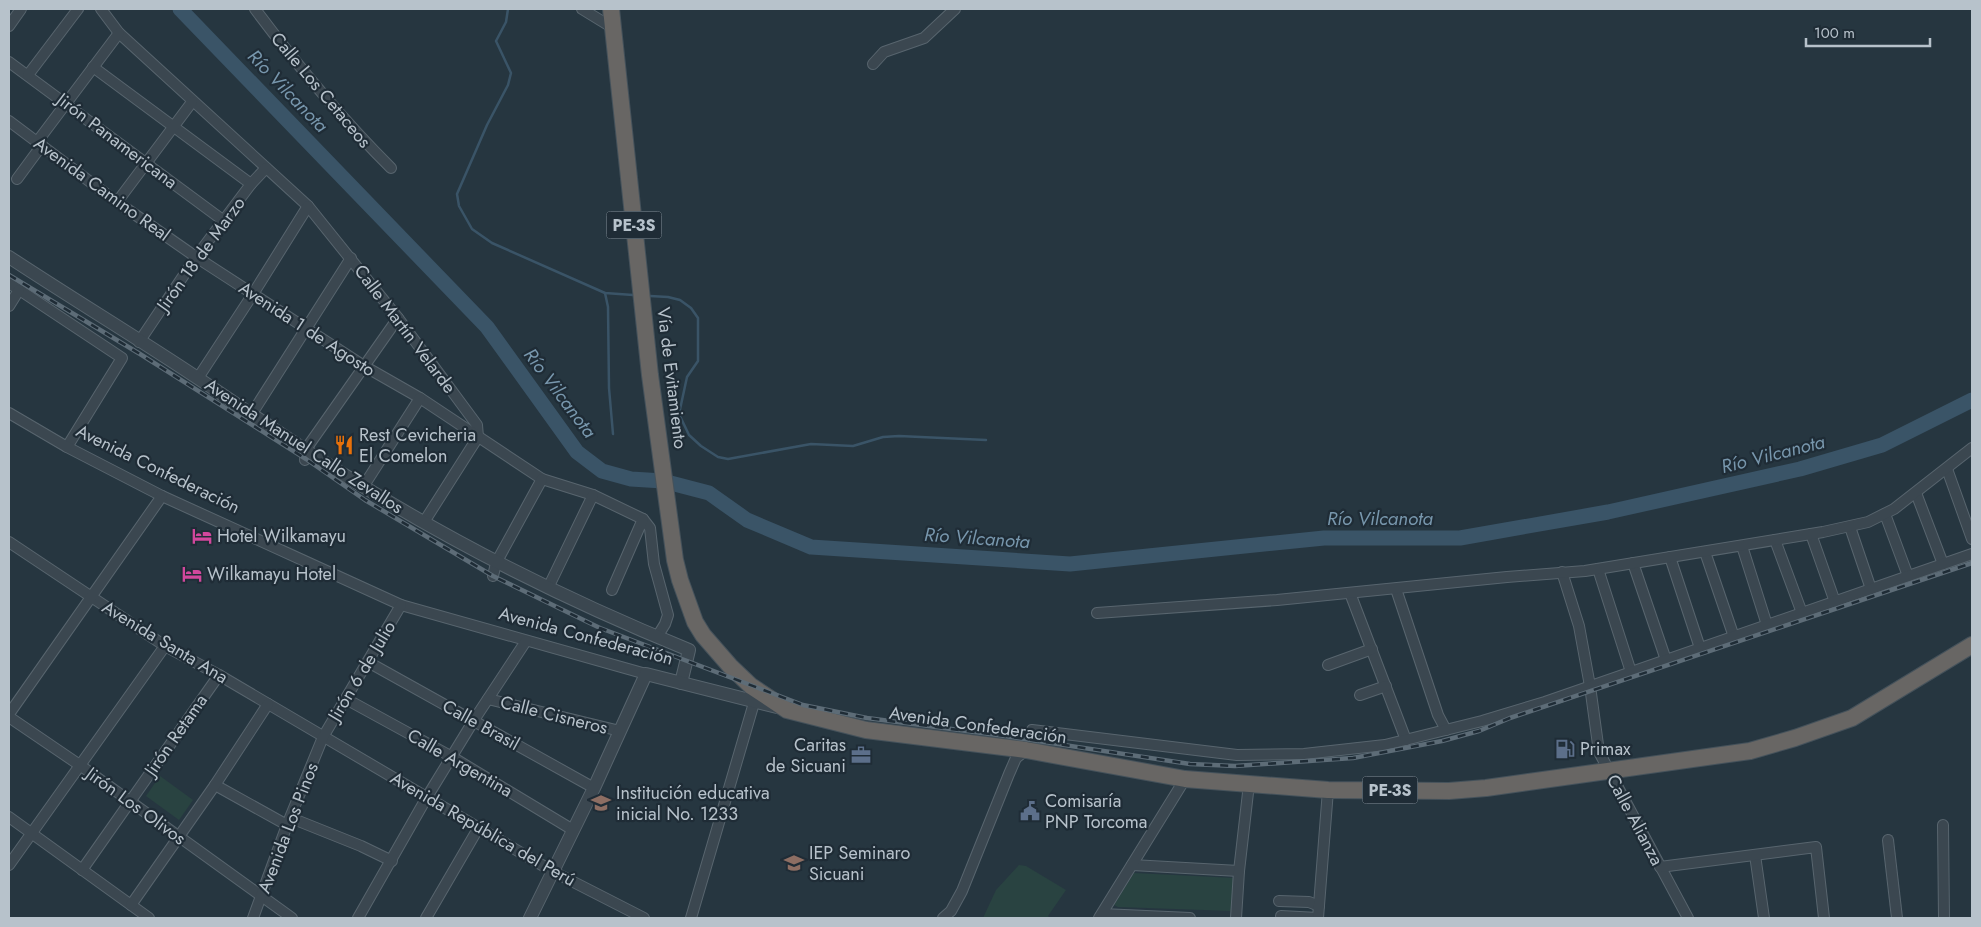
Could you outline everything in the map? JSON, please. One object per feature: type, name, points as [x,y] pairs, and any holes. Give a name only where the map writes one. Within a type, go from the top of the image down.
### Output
[{"type":"highway","name":"Vía de Evitamiento","points":[[611,9],[648,356],[671,531],[680,580],[695,622],[704,635],[756,696],[787,710]]},
{"type":"highway","name":"Avenida Confederación","points":[[787,710],[866,730],[1026,750],[1185,778],[1328,790],[1449,790],[1524,784],[1750,751],[1814,732],[1852,718],[1972,645]]},
{"type":"street","points":[[9,26],[21,9]]},
{"type":"street","points":[[28,75],[78,9]]},
{"type":"street","name":"Calle Martín Velarde","points":[[101,9],[119,33],[192,102],[308,206],[398,318],[477,424],[478,437]]},
{"type":"street","name":"Calle Los Cetaceos","points":[[255,9],[288,54],[350,128],[390,168]]},
{"type":"street","points":[[582,9],[613,28]]},
{"type":"street","points":[[873,64],[884,52],[924,38],[955,9]]},
{"type":"street","points":[[17,179],[65,103],[119,33]]},
{"type":"street","name":"Jirón Panamericana","points":[[9,62],[224,221]]},
{"type":"street","points":[[93,67],[251,184]]},
{"type":"street","points":[[117,202],[192,102]]},
{"type":"street","name":"Avenida Camino Real","points":[[9,121],[117,202],[196,257]]},
{"type":"street","name":"Jirón 18 de Marzo","points":[[139,342],[196,257],[251,184],[266,168]]},
{"type":"street","points":[[198,378],[308,206]]},
{"type":"street","name":"Avenida Manuel Callo Zevallos","points":[[9,256],[139,342],[198,378],[306,455],[496,563],[607,616],[689,650]]},
{"type":"street","name":"Avenida 1 de Agosto","points":[[196,257],[364,366],[420,398],[478,437]]},
{"type":"street","points":[[251,415],[351,258]]},
{"type":"street","points":[[9,284],[122,358],[67,446]]},
{"type":"street","points":[[9,306],[19,290]]},
{"type":"street","points":[[306,455],[398,318]]},
{"type":"street","points":[[363,487],[420,398]]},
{"type":"street","name":"Avenida Confederación","points":[[9,413],[162,496],[401,605],[681,683],[756,696]]},
{"type":"street","points":[[424,522],[478,437],[542,479],[593,495],[643,519],[650,528],[654,564],[668,615],[657,637]]},
{"type":"street","points":[[1097,613],[1396,589],[1598,569],[1850,527],[1868,522],[1885,514],[1916,493],[1972,448]]},
{"type":"street","points":[[1947,468],[1972,539]]},
{"type":"street","points":[[493,576],[496,563],[542,479]]},
{"type":"street","points":[[1916,493],[1943,564]]},
{"type":"street","points":[[548,588],[593,495]]},
{"type":"street","points":[[9,716],[162,496]]},
{"type":"street","points":[[1885,514],[1908,576]]},
{"type":"street","points":[[612,590],[643,519]]},
{"type":"street","points":[[1850,527],[1871,589]]},
{"type":"street","points":[[1811,534],[1834,602]]},
{"type":"street","points":[[1775,540],[1802,613]]},
{"type":"street","name":"Avenida Santa Ana","points":[[9,542],[165,646],[219,675],[323,737]]},
{"type":"street","points":[[1742,546],[1767,625]]},
{"type":"street","points":[[1705,552],[1734,636]]},
{"type":"street","points":[[943,918],[951,910],[962,891],[1016,758],[1026,750],[1032,730],[1237,755],[1304,754],[1385,745],[1545,702],[1972,554]]},
{"type":"street","points":[[1670,557],[1700,648]]},
{"type":"street","points":[[1633,563],[1666,660]]},
{"type":"street","points":[[1598,569],[1631,672]]},
{"type":"street","name":"Calle Alianza","points":[[1562,572],[1578,626],[1590,686],[1599,752],[1688,918]]},
{"type":"street","points":[[1396,589],[1438,715],[1446,730]]},
{"type":"street","points":[[1350,593],[1406,740]]},
{"type":"street","name":"Jirón 6 de Julio","points":[[323,737],[401,605]]},
{"type":"street","points":[[681,683],[689,650],[704,635]]},
{"type":"street","points":[[358,918],[427,797],[474,720],[526,641]]},
{"type":"street","points":[[9,865],[165,646]]},
{"type":"street","points":[[1328,665],[1372,649]]},
{"type":"street","name":"Calle Brasil","points":[[368,662],[594,788]]},
{"type":"street","points":[[530,918],[594,788],[646,674]]},
{"type":"street","name":"Jirón Retama","points":[[82,870],[219,675]]},
{"type":"street","points":[[1360,695],[1386,686]]},
{"type":"street","points":[[692,918],[756,696]]},
{"type":"street","name":"Calle Argentina","points":[[346,699],[452,757],[573,830]]},
{"type":"street","name":"Calle Cisneros","points":[[488,699],[620,731]]},
{"type":"street","points":[[132,905],[268,704]]},
{"type":"street","name":"Jirón Los Olivos","points":[[9,716],[130,800],[178,837],[292,918]]},
{"type":"street","name":"Avenida República del Perú","points":[[323,737],[552,871],[644,918]]},
{"type":"street","name":"Avenida Los Pinos","points":[[253,918],[323,737]]},
{"type":"street","points":[[1100,916],[1185,778]]},
{"type":"street","points":[[1236,918],[1239,871],[1249,784]]},
{"type":"street","points":[[215,785],[289,821],[361,846],[392,861]]},
{"type":"street","points":[[1281,916],[1318,918],[1328,790]]},
{"type":"street","points":[[9,817],[150,918]]},
{"type":"street","points":[[1943,825],[1944,918]]},
{"type":"street","points":[[426,918],[479,827]]},
{"type":"street","points":[[1888,840],[1897,918]]},
{"type":"street","points":[[1660,867],[1816,847],[1824,918]]},
{"type":"street","points":[[1755,855],[1764,918]]},
{"type":"street","points":[[1132,865],[1239,871]]},
{"type":"street","points":[[1278,901],[1309,902],[1319,906]]},
{"type":"street","points":[[1100,916],[1190,918]]},
{"type":"green space","points":[[160,776],[193,800],[179,820],[146,796]]},
{"type":"green space","points":[[1019,865],[1026,866],[1066,890],[1048,916],[1050,918],[983,918],[996,890]]},
{"type":"green space","points":[[1134,873],[1235,878],[1232,911],[1118,907],[1114,905]]},
{"type":"waterway","name":"Río Vilcanota","points":[[180,9],[487,327],[577,452],[602,471],[631,479],[663,481],[709,493],[747,520],[811,547],[1070,564],[1324,538],[1460,538],[1608,512],[1800,469],[1882,445],[1972,400]]},
{"type":"waterway","points":[[508,9],[506,22],[496,41],[511,73],[508,85],[487,125],[457,194],[459,206],[472,229],[492,243],[605,293],[633,295]]},
{"type":"waterway","points":[[605,293],[608,307],[609,388],[613,434]]},
{"type":"waterway","points":[[650,296],[680,300],[691,308],[698,318],[698,361],[687,377],[679,414],[689,435],[701,446],[718,457],[728,459],[811,444],[853,446],[883,437],[986,440]]},
{"type":"railway","points":[[9,275],[140,354],[306,459],[365,500],[493,576],[600,628],[803,705],[867,718],[1005,736],[1190,764],[1235,766],[1353,758],[1442,741],[1479,731],[1510,718],[1972,563]]},
{"type":"place","name":"Rest Cevicheria El Comelon","points":[[344,445]]},
{"type":"place","name":"Hotel Wilkamayu","points":[[202,536]]},
{"type":"place","name":"Wilkamayu Hotel","points":[[192,574]]},
{"type":"place","name":"Primax","points":[[1565,749]]},
{"type":"place","name":"Caritas de Sicuani","points":[[861,755]]},
{"type":"place","name":"Institución educativa inicial No. 1233","points":[[601,803]]},
{"type":"place","name":"Comisaría PNP Torcoma","points":[[1030,811]]},
{"type":"place","name":"IEP Seminaro Sicuani","points":[[794,863]]}]
